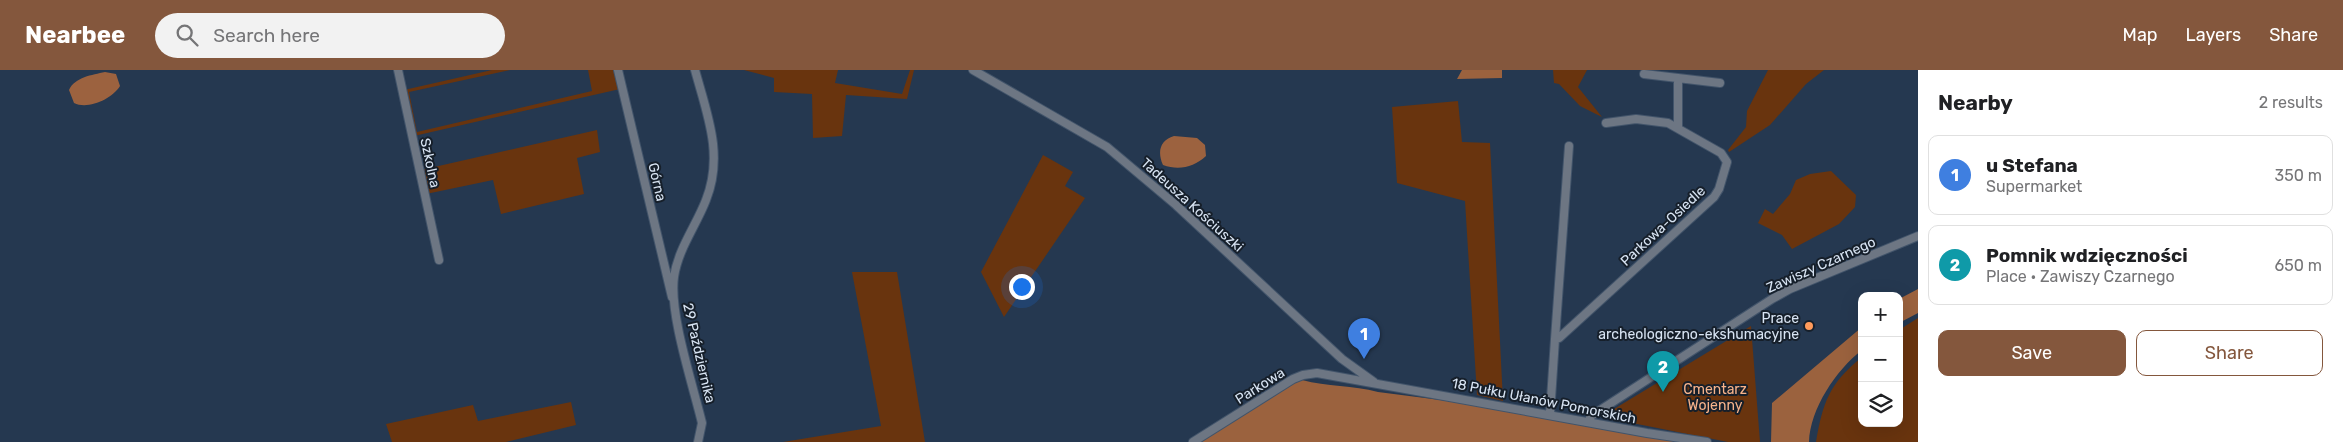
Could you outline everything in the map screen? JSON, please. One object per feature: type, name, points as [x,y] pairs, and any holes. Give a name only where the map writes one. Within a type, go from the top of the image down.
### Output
[{"type":"street","name":"Szkolna","points":[[398,70],[439,260]]},
{"type":"street","name":"Górna","points":[[618,70],[668,289],[670,296],[673,298]]},
{"type":"street","name":"29 Października","points":[[696,70],[713,141],[715,155],[714,177],[706,201],[678,262],[673,298],[702,423],[698,442]]},
{"type":"street","name":"Tadeusza Kościuszki","points":[[973,70],[1107,147],[1176,206],[1342,359],[1376,383]]},
{"type":"street","points":[[1644,74],[1720,83]]},
{"type":"street","points":[[1678,78],[1678,127]]},
{"type":"street","name":"Parkowa-Osiedle","points":[[1555,338],[1560,338],[1717,194],[1727,162],[1725,156],[1678,127],[1646,119],[1606,123]]},
{"type":"street","points":[[1550,414],[1569,146]]},
{"type":"street","name":"Zawiszy Czarnego","points":[[1589,421],[1590,416],[1772,299],[1918,236]]},
{"type":"street","name":"Parkowa","points":[[1194,442],[1304,375],[1333,375],[1376,383]]},
{"type":"street","name":"18 Pułku Ułanów Pomorskich","points":[[1376,383],[1647,433],[1708,442]]},
{"type":"green space","points":[[492,70],[510,70],[409,92],[417,132],[592,91],[588,70],[616,70],[620,89],[414,136],[404,90]]},
{"type":"green space","points":[[744,70],[838,70],[835,83],[902,94],[910,70],[914,70],[907,99],[846,95],[842,136],[813,138],[812,94],[774,92],[774,78]]},
{"type":"green space","points":[[1553,70],[1587,70],[1578,87],[1602,117],[1580,106],[1559,84],[1554,83]]},
{"type":"green space","points":[[1768,70],[1824,70],[1806,84],[1770,125],[1729,152],[1728,150],[1746,127],[1747,111]]},
{"type":"green space","points":[[1458,101],[1462,142],[1490,143],[1503,401],[1477,395],[1465,201],[1397,183],[1392,107]]},
{"type":"green space","points":[[597,130],[600,152],[577,158],[584,194],[501,214],[493,180],[426,194],[421,170]]},
{"type":"green space","points":[[1043,155],[1073,172],[1065,186],[1085,198],[1004,317],[981,272]]},
{"type":"green space","points":[[1831,171],[1856,195],[1855,207],[1839,224],[1792,249],[1782,235],[1758,223],[1765,209],[1773,214],[1790,194],[1796,180],[1810,174]]},
{"type":"green space","points":[[852,272],[897,272],[925,442],[783,442],[881,426]]},
{"type":"green space","points":[[1918,318],[1918,442],[1816,442],[1829,395],[1842,376],[1858,361],[1858,427],[1903,427],[1903,327]]},
{"type":"green space","name":"Cmentarz Wojenny","points":[[1751,326],[1760,442],[1728,442],[1617,420],[1614,409]]},
{"type":"green space","points":[[571,402],[576,425],[506,442],[392,442],[386,424],[473,405],[478,421]]},
{"type":"shaded area","points":[[1462,70],[1502,70],[1502,78],[1457,79]]},
{"type":"shaded area","points":[[105,72],[116,74],[120,86],[116,91],[106,99],[93,104],[80,105],[74,103],[69,90],[75,82],[84,77]]},
{"type":"shaded area","points":[[1174,136],[1197,138],[1205,145],[1206,156],[1186,167],[1175,168],[1163,165],[1160,156],[1161,147],[1166,140]]},
{"type":"shaded area","points":[[1918,289],[1918,313],[1903,321],[1903,297]]},
{"type":"shaded area","points":[[1858,330],[1858,353],[1843,368],[1826,391],[1810,429],[1809,442],[1771,442],[1772,403]]},
{"type":"shaded area","points":[[1302,380],[1503,408],[1693,442],[1199,442],[1290,383]]},
{"type":"place","name":"Prace archeologiczno-ekshumacyjne","points":[[1809,326]]},
{"type":"place","name":"u Stefana","points":[[1364,359]]},
{"type":"place","name":"Pomnik wdzięczności","points":[[1663,392]]}]
